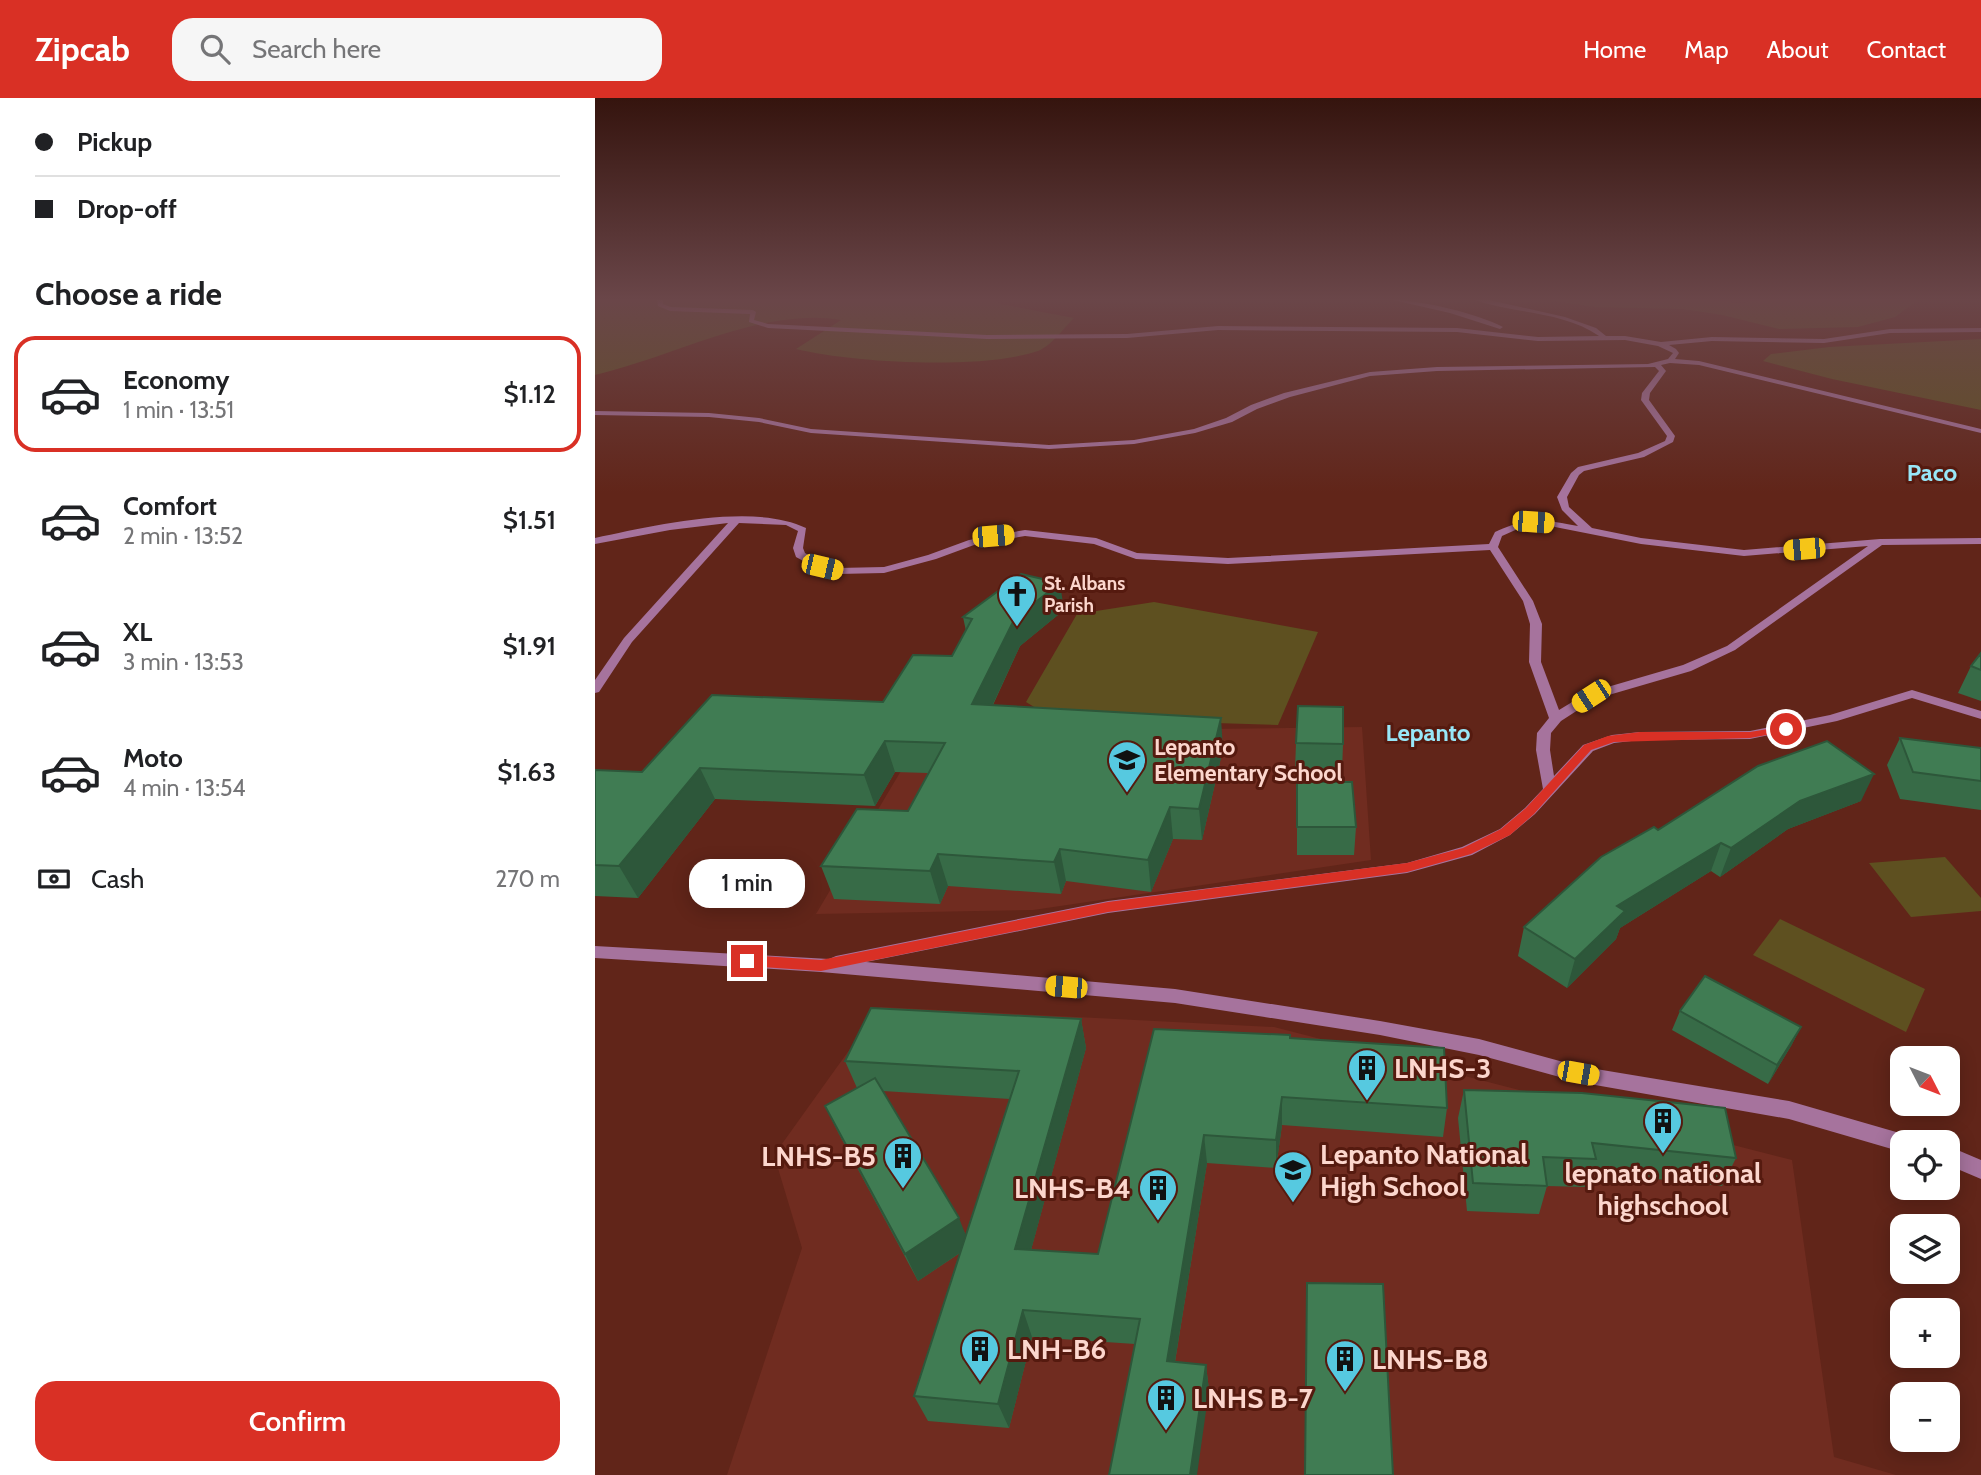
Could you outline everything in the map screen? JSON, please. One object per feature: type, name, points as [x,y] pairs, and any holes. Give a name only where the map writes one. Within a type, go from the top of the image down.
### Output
[{"type":"street","points":[[1705,364],[1981,431]]},
{"type":"street","points":[[595,413],[733,417],[811,431],[1049,447],[1134,442],[1195,431],[1230,420],[1254,407],[1287,395],[1370,374],[1437,369],[1657,365],[1663,371],[1646,393],[1646,400],[1671,436],[1669,442],[1641,455],[1593,465],[1575,473],[1562,498],[1565,508],[1590,532]]},
{"type":"street","points":[[595,689],[628,640],[736,520]]},
{"type":"street","points":[[595,541],[672,526],[766,520],[799,526],[803,530],[798,548],[800,555],[822,567],[838,571],[884,570],[932,557],[972,542],[1025,533],[1096,541],[1136,556],[1228,561],[1493,547]]},
{"type":"street","points":[[1493,547],[1498,534],[1520,524],[1549,523],[1704,550],[1744,553],[1881,542],[1981,541]]},
{"type":"street","points":[[1549,788],[1543,750],[1544,733],[1556,718],[1591,696],[1687,668],[1731,648],[1881,542]]},
{"type":"street","points":[[1493,547],[1528,601],[1536,624],[1535,662],[1556,718]]},
{"type":"street","points":[[821,965],[1108,907],[1407,867],[1467,851],[1505,832],[1530,811],[1588,748],[1612,739],[1640,736],[1750,735],[1832,718],[1912,694],[1981,715]]},
{"type":"street","points":[[595,952],[821,965],[1175,996],[1380,1028],[1479,1047],[1578,1073],[1789,1111],[1890,1139]]},
{"type":"street","points":[[1960,1160],[1981,1170]]},
{"type":"shaded area","points":[[595,364],[632,364],[624,367],[595,375]]},
{"type":"shaded area","points":[[1775,364],[1981,364],[1981,410],[1832,379]]},
{"type":"shaded area","points":[[1154,602],[1318,632],[1278,725],[1052,718],[1026,702],[1077,614]]},
{"type":"shaded area","name":"Lepanto Elementary School","points":[[933,717],[1207,729],[1362,727],[1371,860],[1033,910],[816,914]]},
{"type":"shaded area","points":[[1945,857],[1981,898],[1981,911],[1911,917],[1869,863]]},
{"type":"shaded area","points":[[1780,919],[1925,989],[1906,1032],[1753,955]]},
{"type":"shaded area","name":"Lepanto National High School","points":[[880,1007],[1274,1027],[1792,1160],[1834,1457],[1896,1475],[727,1475],[802,1248],[774,1155]]},
{"type":"building","points":[[1021,574],[1060,583],[1015,618],[972,704],[1221,718],[1199,809],[1170,807],[1148,860],[1060,849],[1054,862],[938,854],[930,871],[821,866],[857,809],[908,811],[945,743],[885,741],[864,775],[700,768],[619,866],[595,865],[595,770],[642,772],[712,695],[883,702],[913,655],[952,656],[972,619],[963,617]]},
{"type":"building","points":[[1981,653],[1981,670],[1971,666]]},
{"type":"building","points":[[1298,706],[1343,707],[1343,744],[1296,743]]},
{"type":"building","points":[[1900,738],[1981,748],[1981,781],[1913,772]]},
{"type":"building","points":[[1827,741],[1874,774],[1800,801],[1731,848],[1721,843],[1617,906],[1625,911],[1575,959],[1524,927],[1601,857],[1654,827],[1658,830],[1758,766]]},
{"type":"building","points":[[1297,782],[1352,782],[1356,827],[1297,827]]},
{"type":"building","points":[[1705,976],[1801,1027],[1777,1065],[1680,1011]]},
{"type":"building","points":[[871,1008],[1081,1019],[1015,1249],[1098,1254],[1154,1029],[1290,1035],[1290,1038],[1444,1048],[1447,1108],[1282,1097],[1276,1140],[1204,1135],[1167,1361],[1206,1365],[1190,1475],[1109,1475],[1140,1319],[1023,1310],[998,1404],[914,1396],[1019,1071],[845,1061]]},
{"type":"building","name":"LNHS-B5","points":[[875,1078],[959,1218],[905,1254],[825,1106]]},
{"type":"building","points":[[1464,1090],[1582,1093],[1725,1108],[1736,1158],[1592,1143],[1596,1159],[1543,1157],[1547,1186],[1473,1183]]},
{"type":"building","name":"LNHS-B8","points":[[1307,1283],[1383,1284],[1393,1475],[1305,1475]]},
{"type":"place","name":"St. Albans Parish","points":[[1017,628]]},
{"type":"place","name":"Lepanto Elementary School","points":[[1127,794]]},
{"type":"place","name":"LNHS-3","points":[[1367,1102]]},
{"type":"place","name":"lepnato national highschool","points":[[1663,1155]]},
{"type":"place","name":"LNHS-B5","points":[[903,1190]]},
{"type":"place","name":"Lepanto National High School","points":[[1293,1204]]},
{"type":"place","name":"LNHS-B4","points":[[1158,1222]]},
{"type":"place","name":"LNH-B6","points":[[980,1383]]},
{"type":"place","name":"LNHS-B8","points":[[1345,1393]]},
{"type":"place","name":"LNHS B-7","points":[[1166,1432]]},
{"type":"district","name":"Paco","points":[[1932,473]]},
{"type":"district","name":"Lepanto","points":[[1428,733]]},
{"type":"route","points":[[747,961],[821,965],[1108,907],[1407,867],[1467,851],[1505,832],[1530,811],[1588,748],[1612,739],[1640,736],[1719,737],[1786,729]]}]
